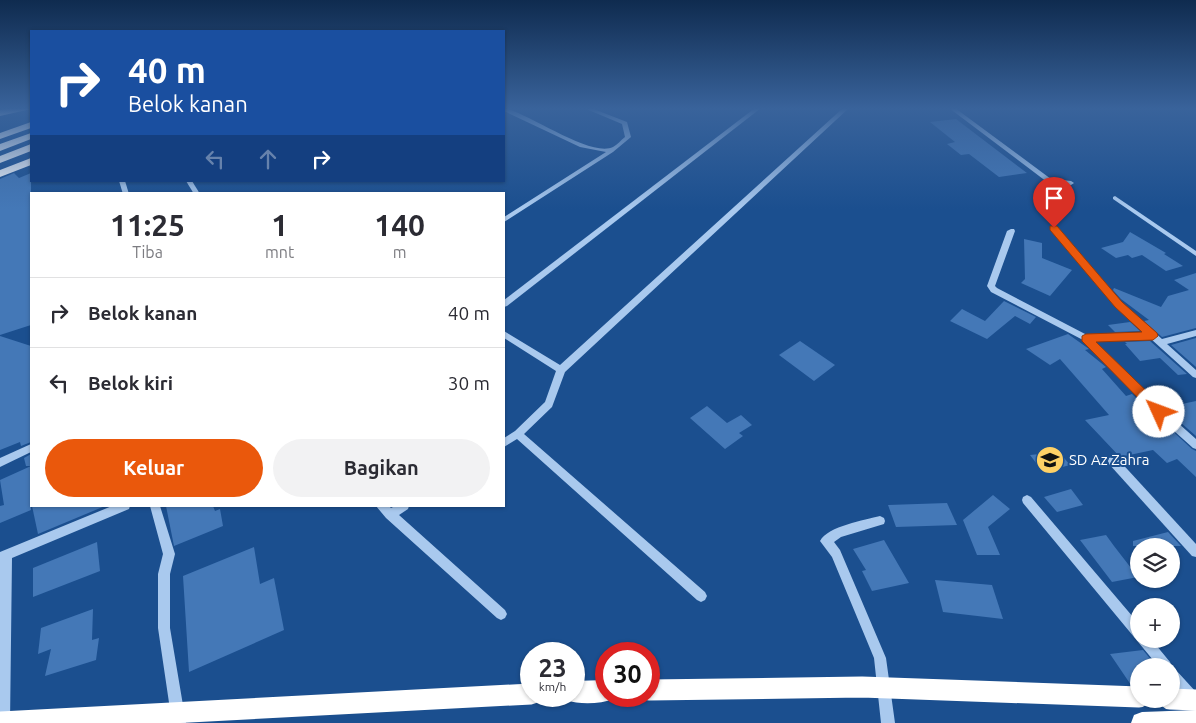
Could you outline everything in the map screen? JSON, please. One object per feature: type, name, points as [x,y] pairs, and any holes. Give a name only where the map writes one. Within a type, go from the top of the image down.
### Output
[{"type":"highway","points":[[0,148],[16,142]]},
{"type":"highway","points":[[0,160],[30,147]]},
{"type":"highway","points":[[0,174],[30,161]]},
{"type":"highway","points":[[660,690],[862,687],[1130,697]]},
{"type":"highway","points":[[1180,689],[1196,701]]},
{"type":"highway","points":[[2,722],[520,695]]},
{"type":"highway","points":[[1142,723],[1196,720]]},
{"type":"street","points":[[573,142],[582,146],[603,150],[614,149]]},
{"type":"street","points":[[505,219],[622,142]]},
{"type":"street","points":[[505,303],[714,142]]},
{"type":"street","points":[[505,441],[518,434],[549,404],[561,370],[809,142]]},
{"type":"street","points":[[997,142],[1049,181],[1071,183]]},
{"type":"street","points":[[1115,198],[1196,254]]},
{"type":"street","points":[[1054,228],[1119,305],[1162,342],[1196,375]]},
{"type":"street","points":[[1011,231],[991,286],[997,292],[1086,338],[1147,401],[1196,445]]},
{"type":"street","points":[[1162,342],[1196,332]]},
{"type":"street","points":[[505,335],[561,370]]},
{"type":"street","points":[[1086,338],[1153,336]]},
{"type":"street","points":[[518,434],[701,596]]},
{"type":"street","points":[[0,463],[30,448]]},
{"type":"street","points":[[1113,461],[1196,552]]},
{"type":"street","points":[[1027,500],[1130,623]]},
{"type":"street","points":[[2,722],[3,556],[123,507]]},
{"type":"street","points":[[154,507],[169,554],[164,574],[164,628],[178,723]]},
{"type":"street","points":[[382,507],[501,614]]},
{"type":"street","points":[[390,515],[402,507]]},
{"type":"street","points":[[880,520],[838,534],[826,542],[836,554],[880,658],[888,723]]},
{"type":"street","points":[[1151,648],[1159,658]]},
{"type":"building","points":[[955,142],[986,142],[1027,173],[999,177],[969,154],[961,155],[947,144]]},
{"type":"building","points":[[14,173],[19,178],[30,173],[31,192],[30,325],[0,335],[0,179]]},
{"type":"building","points":[[1130,232],[1166,253],[1164,254],[1183,266],[1166,271],[1142,255],[1132,258],[1128,255],[1116,258],[1101,248],[1123,242]]},
{"type":"building","points":[[1024,239],[1042,243],[1042,258],[1072,270],[1050,296],[1021,283],[1025,279]]},
{"type":"building","points":[[1196,273],[1196,328],[1162,337],[1144,321],[1149,320],[1121,299],[1113,290],[1114,288],[1161,307],[1168,296],[1189,290],[1174,280]]},
{"type":"building","points":[[1004,301],[1036,317],[1030,324],[1015,316],[987,339],[950,321],[962,309],[985,321]]},
{"type":"building","points":[[1130,322],[1140,331],[1115,332],[1108,325]]},
{"type":"building","points":[[1068,334],[1089,349],[1085,350],[1106,367],[1102,369],[1126,396],[1132,394],[1196,451],[1196,477],[1177,459],[1167,463],[1153,450],[1120,457],[1085,420],[1109,415],[1060,359],[1050,365],[1026,349]]},
{"type":"building","points":[[0,336],[30,346],[30,442],[21,446],[20,442],[0,450]]},
{"type":"building","points":[[1196,338],[1196,367],[1171,345]]},
{"type":"building","points":[[800,341],[835,365],[814,381],[779,355]]},
{"type":"building","points":[[1150,341],[1187,374],[1178,375],[1160,358],[1140,361],[1125,344],[1127,344],[1125,342]]},
{"type":"building","points":[[1196,401],[1196,436],[1164,408],[1174,413],[1182,404]]},
{"type":"building","points":[[707,406],[727,423],[741,415],[752,425],[739,433],[743,436],[725,449],[690,418]]},
{"type":"building","name":"SD Az Zahra","points":[[1059,452],[1070,465],[1043,472],[1030,455]]},
{"type":"building","points":[[30,455],[30,466],[26,466],[24,458]]},
{"type":"building","points":[[30,466],[31,510],[0,523],[0,506],[4,505],[0,480]]},
{"type":"building","points":[[1071,489],[1083,505],[1057,512],[1044,497]]},
{"type":"building","points":[[993,495],[1010,509],[988,527],[1000,555],[977,555],[963,520]]},
{"type":"building","points":[[947,503],[957,525],[896,527],[888,505]]},
{"type":"building","points":[[32,507],[103,507],[38,534]]},
{"type":"building","points":[[166,507],[213,507],[215,511],[220,509],[223,526],[174,546]]},
{"type":"building","points":[[1168,532],[1174,538],[1145,538]]},
{"type":"building","points":[[1106,535],[1130,566],[1130,579],[1112,582],[1080,540]]},
{"type":"building","points":[[884,540],[909,583],[872,591],[862,571],[866,570],[853,549]]},
{"type":"building","points":[[97,542],[100,571],[33,597],[33,568]]},
{"type":"building","points":[[254,547],[260,584],[274,578],[284,630],[189,672],[183,576]]},
{"type":"building","points":[[935,580],[992,585],[1003,619],[943,612]]},
{"type":"building","points":[[93,609],[92,640],[99,638],[96,660],[45,676],[51,649],[38,654],[41,628]]},
{"type":"building","points":[[1143,650],[1150,658],[1130,658],[1130,684],[1110,654]]},
{"type":"place","name":"SD Az Zahra","points":[[1050,460]]},
{"type":"route","points":[[1054,228],[1119,305],[1153,336],[1086,338],[1089,344],[1159,412]]}]
